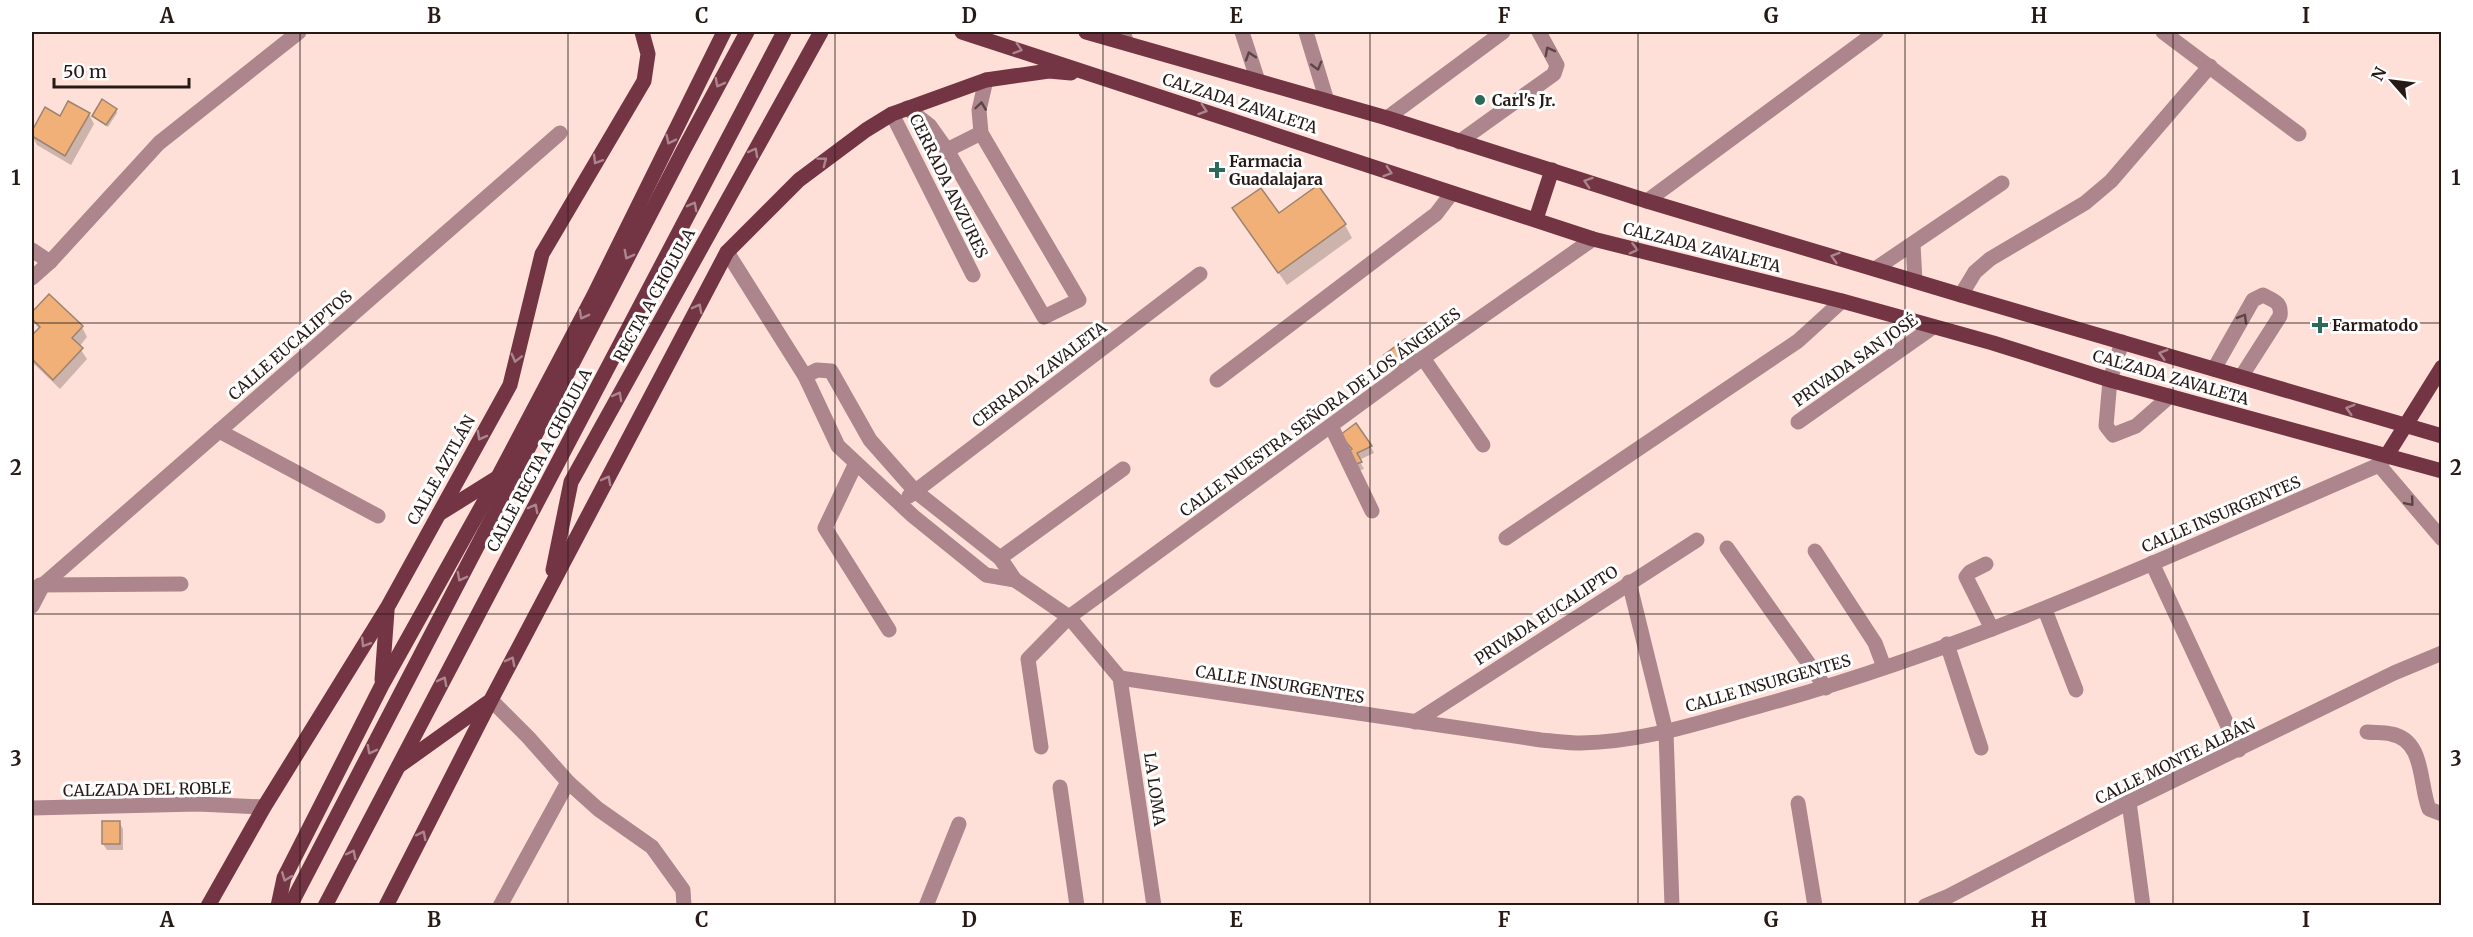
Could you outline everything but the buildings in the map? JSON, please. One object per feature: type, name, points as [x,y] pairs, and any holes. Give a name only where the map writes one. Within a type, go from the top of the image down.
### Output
[{"type":"main road","name":"CALLE AZTLÁN","points":[[208,906],[264,807],[387,608],[510,385],[542,254],[644,81],[648,54],[642,32]]},
{"type":"main road","points":[[278,906],[284,878],[382,685],[498,477],[593,297],[724,32]]},
{"type":"main road","name":"CALLE RECTA A CHOLULA","points":[[290,906],[747,32]]},
{"type":"main road","name":"CALLE RECTA A CHOLULA","points":[[325,906],[784,32]]},
{"type":"main road","name":"RECTA A CHOLULA","points":[[550,587],[571,482],[821,32]]},
{"type":"main road","name":"CALZADA ZAVALETA","points":[[962,32],[1106,77],[1593,238],[1842,301],[2383,460],[2442,471]]},
{"type":"main road","name":"CALZADA ZAVALETA","points":[[1086,32],[1114,36],[1387,118],[1647,201],[2442,436]]},
{"type":"main road","points":[[386,906],[491,700],[727,252],[799,180],[866,130],[892,114],[986,80],[1049,71],[1106,77]]},
{"type":"main road","points":[[1536,219],[1552,170]]},
{"type":"main road","points":[[2383,460],[2442,367]]},
{"type":"main road","points":[[436,516],[498,477]]},
{"type":"main road","points":[[382,685],[387,608]]},
{"type":"main road","points":[[397,768],[491,700]]},
{"type":"street","points":[[32,278],[50,262],[159,143],[299,32]]},
{"type":"street","points":[[1242,32],[1258,81]]},
{"type":"street","points":[[1306,32],[1327,101]]},
{"type":"street","points":[[1387,118],[1503,32]]},
{"type":"street","points":[[1459,142],[1554,74],[1557,65],[1539,32]]},
{"type":"street","points":[[1647,201],[1876,32]]},
{"type":"street","points":[[2163,32],[2299,134]]},
{"type":"street","points":[[1961,295],[1975,272],[1990,259],[2085,203],[2111,181],[2211,66]]},
{"type":"street","points":[[907,108],[930,126],[947,150],[1044,317],[1079,300],[981,133],[979,110],[986,80]]},
{"type":"street","name":"CERRADA ANZURES","points":[[892,114],[973,275]]},
{"type":"street","name":"CALLE EUCALIPTOS","points":[[37,585],[219,431],[560,133]]},
{"type":"street","points":[[947,150],[981,133]]},
{"type":"street","points":[[1875,268],[2002,183]]},
{"type":"street","points":[[1217,380],[1436,214],[1452,193]]},
{"type":"street","name":"CALLE NUESTRA SEÑORA DE LOS ÁNGELES","points":[[1041,747],[1028,659],[1069,617],[1423,358],[1593,238]]},
{"type":"street","points":[[1913,244],[1916,281]]},
{"type":"street","points":[[32,250],[50,262]]},
{"type":"street","points":[[727,252],[805,376],[838,446],[900,504],[986,575],[1015,580]]},
{"type":"street","name":"CERRADA ZAVALETA","points":[[900,504],[1200,274]]},
{"type":"street","points":[[2214,369],[2253,300],[2263,295],[2279,303],[2280,316],[2241,377]]},
{"type":"street","points":[[1506,538],[1798,341],[1842,301]]},
{"type":"street","name":"PRIVADA SAN JOSÉ","points":[[1798,422],[1933,327]]},
{"type":"street","points":[[2122,342],[2110,380],[2106,426],[2113,435],[2136,426],[2170,396]]},
{"type":"street","points":[[1423,358],[1483,445]]},
{"type":"street","points":[[805,376],[817,370],[831,371],[870,440],[915,491],[1000,558],[1015,580],[1069,617],[1120,678]]},
{"type":"street","points":[[1331,426],[1372,511]]},
{"type":"street","points":[[219,431],[378,516]]},
{"type":"street","points":[[2383,460],[2442,539]]},
{"type":"street","name":"CALLE INSURGENTES","points":[[1120,678],[1541,740],[1580,743],[1620,740],[1666,732],[1826,688],[2045,610],[2383,460]]},
{"type":"street","points":[[856,463],[825,528],[889,630]]},
{"type":"street","points":[[1000,558],[1123,469]]},
{"type":"street","name":"PRIVADA EUCALIPTO","points":[[1415,722],[1697,540]]},
{"type":"street","points":[[1727,548],[1826,688]]},
{"type":"street","points":[[1815,551],[1875,643],[1884,667]]},
{"type":"street","points":[[2152,563],[2240,750]]},
{"type":"street","points":[[1986,564],[1970,572],[1966,577],[1992,628]]},
{"type":"street","points":[[1629,582],[1666,732],[1672,906]]},
{"type":"street","points":[[32,606],[37,585],[181,584]]},
{"type":"street","points":[[2045,610],[2076,690]]},
{"type":"street","points":[[1947,644],[1981,748]]},
{"type":"street","name":"CALLE MONTE ALBÁN","points":[[1925,906],[1950,901],[2128,802],[2240,750],[2394,673],[2442,653]]},
{"type":"street","name":"LA LOMA","points":[[1120,678],[1154,906]]},
{"type":"street","points":[[491,700],[568,782],[598,809],[652,847],[683,890],[684,906]]},
{"type":"street","points":[[2367,732],[2393,734],[2409,743],[2420,765],[2429,809],[2442,814]]},
{"type":"street","points":[[500,906],[568,782]]},
{"type":"street","points":[[1060,787],[1077,906]]},
{"type":"street","points":[[2128,802],[2143,906]]},
{"type":"street","points":[[1798,803],[1815,906]]},
{"type":"street","name":"CALZADA DEL ROBLE","points":[[32,808],[198,804],[264,807]]},
{"type":"street","points":[[926,906],[959,824]]},
{"type":"place","name":"Carl's Jr.","points":[[1480,100]]},
{"type":"place","name":"Farmacia Guadalajara","points":[[1217,170]]},
{"type":"place","name":"Farmatodo","points":[[2320,325]]}]
